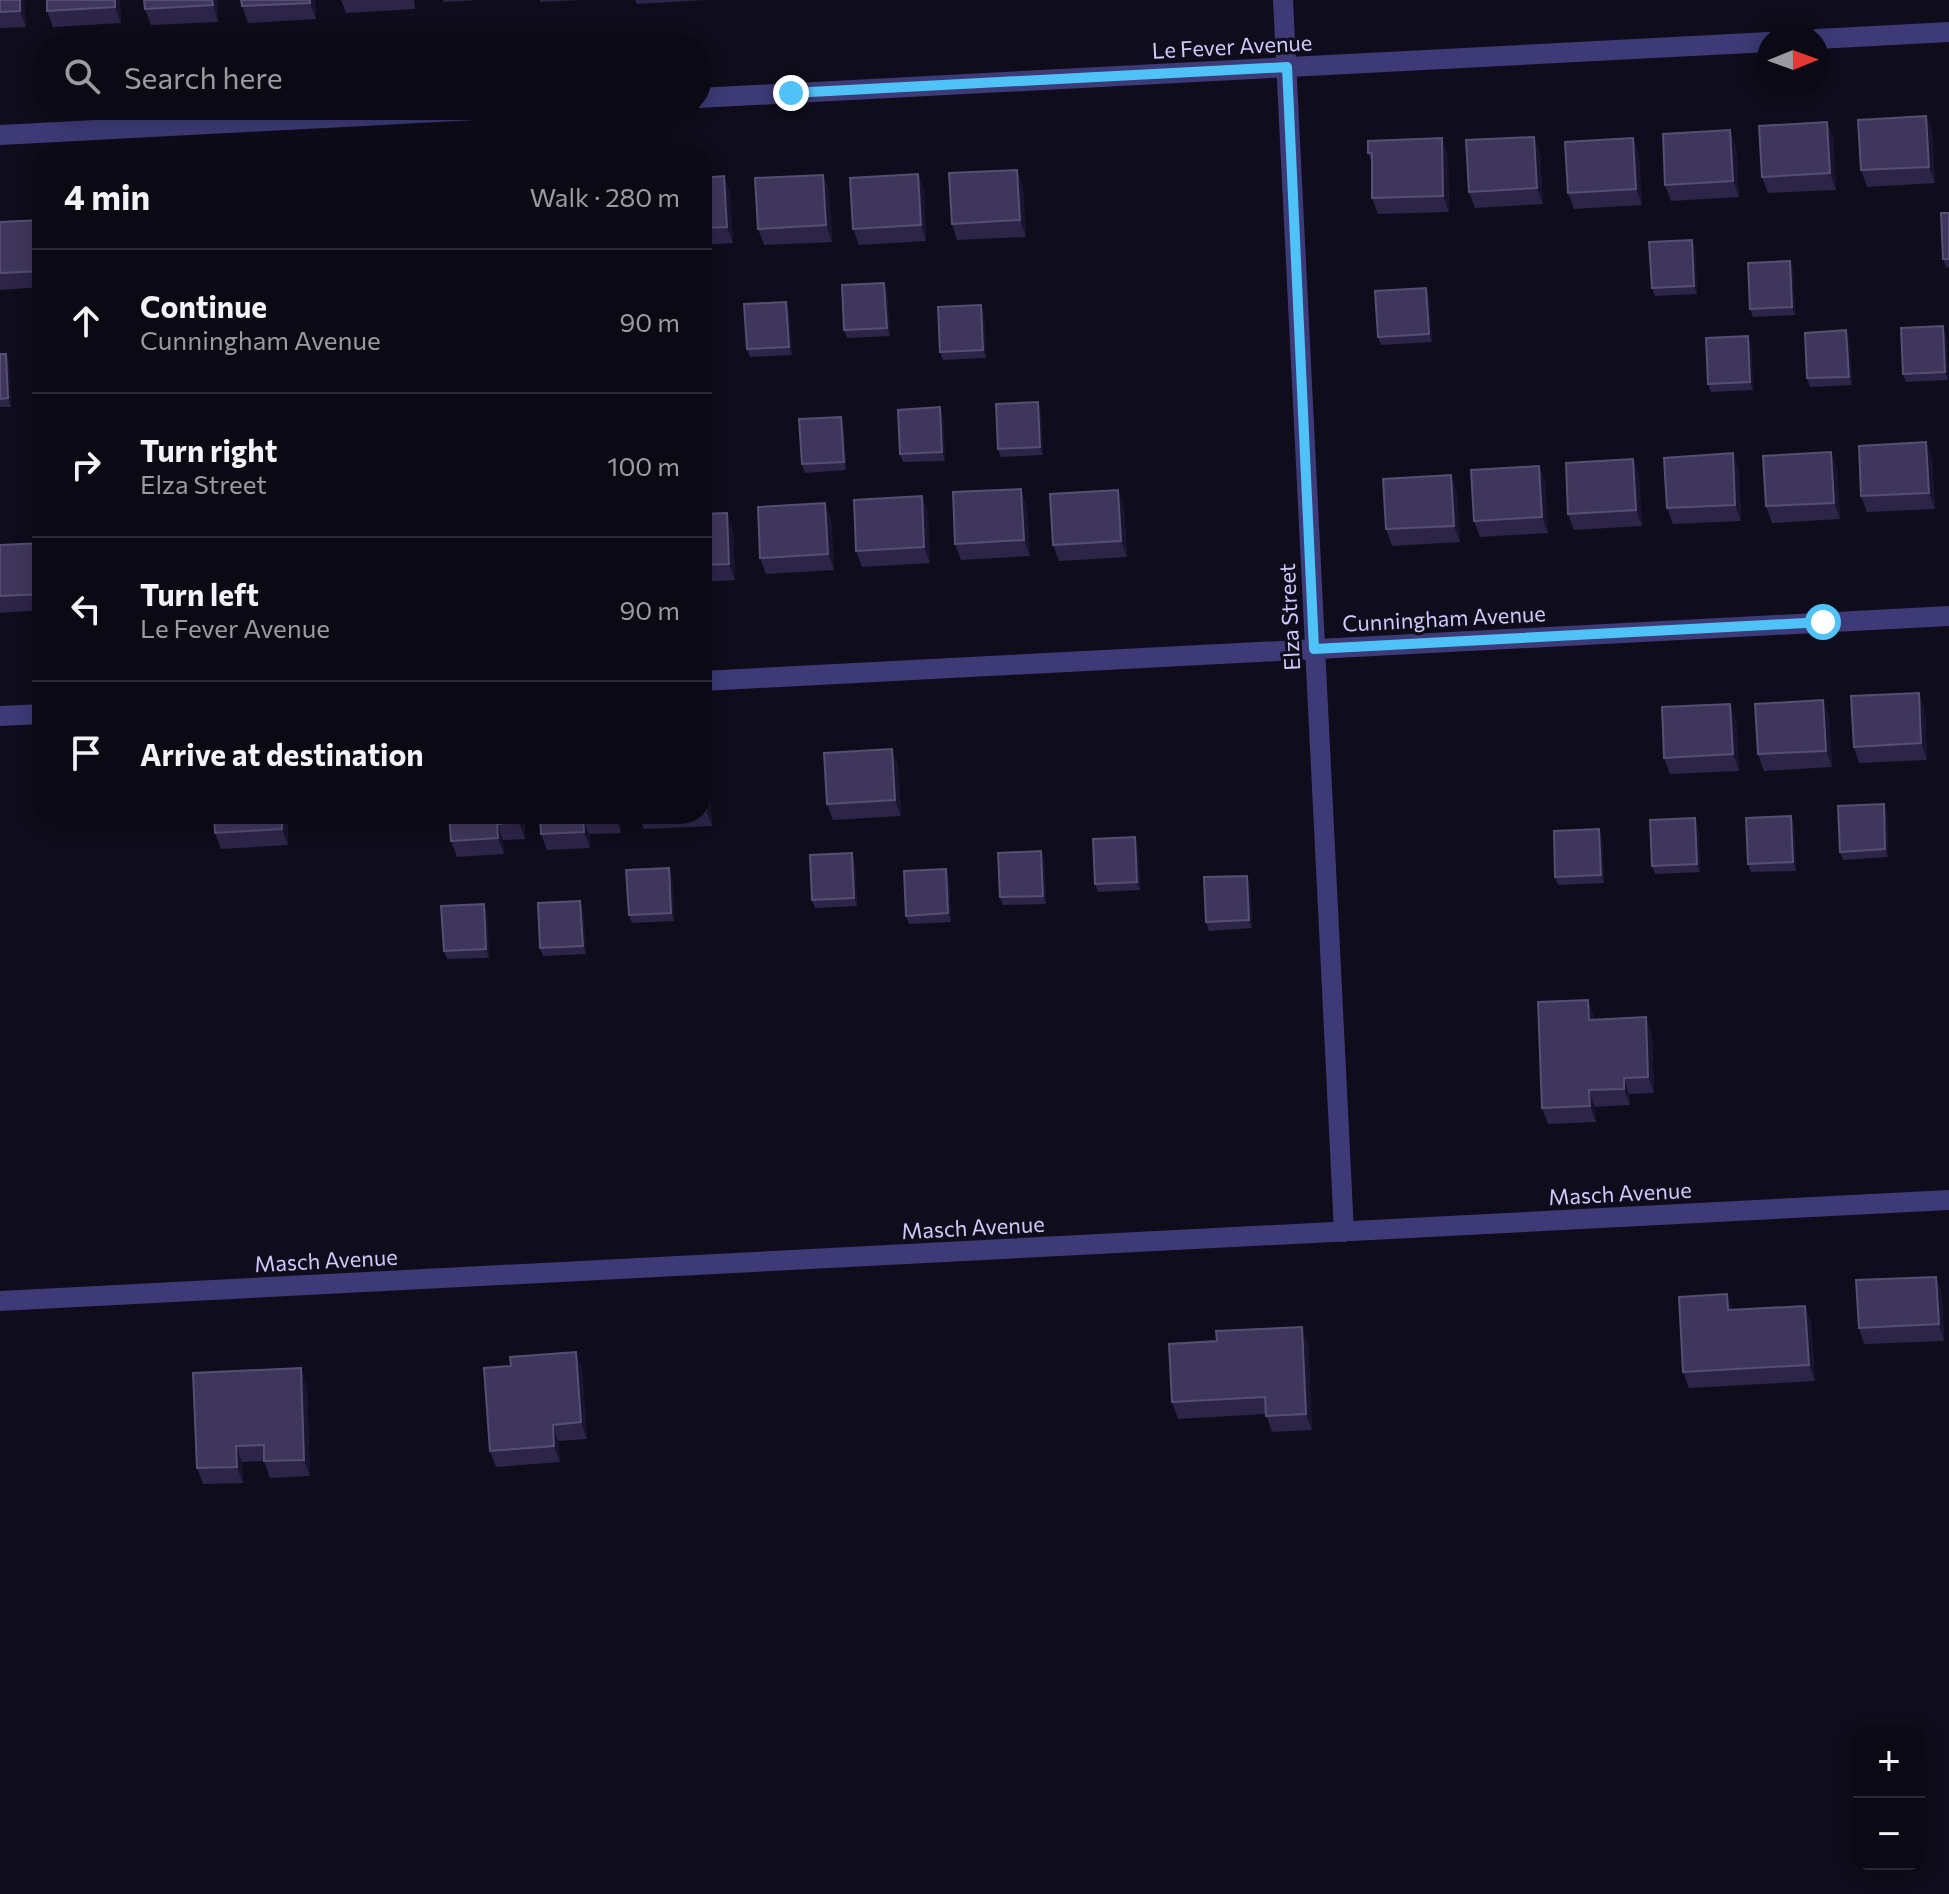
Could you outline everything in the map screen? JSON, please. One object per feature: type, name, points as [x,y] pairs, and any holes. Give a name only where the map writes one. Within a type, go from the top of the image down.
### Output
[{"type":"street","name":"Elza Street","points":[[1283,0],[1344,1232]]},
{"type":"street","points":[[1829,38],[1949,32]]},
{"type":"street","name":"Le Fever Avenue","points":[[712,97],[1757,43]]},
{"type":"street","points":[[0,135],[286,120]]},
{"type":"street","name":"Cunningham Avenue","points":[[712,680],[1949,616]]},
{"type":"street","points":[[0,716],[32,714]]},
{"type":"street","name":"Masch Avenue","points":[[0,1301],[1949,1200]]},
{"type":"building","points":[[0,0],[20,0],[20,11],[0,12]]},
{"type":"building","points":[[47,0],[115,0],[115,7],[47,11]]},
{"type":"building","points":[[144,0],[212,0],[213,5],[145,9]]},
{"type":"building","points":[[241,0],[310,0],[310,3],[242,6]]},
{"type":"building","points":[[1926,116],[1929,167],[1861,170],[1858,120]]},
{"type":"building","points":[[1827,122],[1830,173],[1762,177],[1759,126]]},
{"type":"building","points":[[1730,130],[1733,181],[1665,185],[1663,134]]},
{"type":"building","points":[[1534,137],[1537,188],[1469,192],[1466,140]]},
{"type":"building","points":[[1442,138],[1443,196],[1372,198],[1372,153],[1368,153],[1368,141]]},
{"type":"building","points":[[1633,138],[1636,189],[1568,193],[1565,142]]},
{"type":"building","points":[[1017,170],[1020,220],[952,224],[949,173]]},
{"type":"building","points":[[918,174],[921,225],[853,229],[850,178]]},
{"type":"building","points":[[823,175],[826,225],[758,229],[755,178]]},
{"type":"building","points":[[724,176],[727,227],[712,228],[712,177]]},
{"type":"building","points":[[1941,213],[1949,213],[1949,259],[1943,259]]},
{"type":"building","points":[[32,220],[32,271],[0,273],[0,222]]},
{"type":"building","points":[[1692,240],[1694,286],[1652,288],[1649,242]]},
{"type":"building","points":[[1790,261],[1792,307],[1750,309],[1748,263]]},
{"type":"building","points":[[884,283],[887,328],[844,330],[842,285]]},
{"type":"building","points":[[1426,288],[1429,334],[1378,337],[1375,291]]},
{"type":"building","points":[[786,302],[789,347],[747,349],[744,304]]},
{"type":"building","points":[[981,305],[983,350],[940,352],[938,307]]},
{"type":"building","points":[[1943,326],[1945,372],[1903,374],[1901,328]]},
{"type":"building","points":[[1846,330],[1849,377],[1807,378],[1805,333]]},
{"type":"building","points":[[1748,336],[1750,382],[1708,384],[1706,338]]},
{"type":"building","points":[[0,354],[6,354],[8,398],[0,399]]},
{"type":"building","points":[[1038,402],[1040,447],[998,449],[996,404]]},
{"type":"building","points":[[940,407],[942,452],[900,454],[898,410]]},
{"type":"building","points":[[841,417],[844,462],[802,464],[799,419]]},
{"type":"building","points":[[1926,442],[1929,493],[1861,496],[1859,446]]},
{"type":"building","points":[[1831,452],[1834,503],[1766,506],[1763,456]]},
{"type":"building","points":[[1733,453],[1735,505],[1667,508],[1664,458]]},
{"type":"building","points":[[1633,459],[1636,510],[1568,514],[1566,463]]},
{"type":"building","points":[[1539,466],[1542,517],[1474,521],[1471,470]]},
{"type":"building","points":[[1451,475],[1454,526],[1386,529],[1383,479]]},
{"type":"building","points":[[1021,489],[1024,540],[955,544],[953,492]]},
{"type":"building","points":[[1118,490],[1121,541],[1053,545],[1050,494]]},
{"type":"building","points":[[922,496],[924,547],[856,551],[854,500]]},
{"type":"building","points":[[825,503],[828,554],[760,558],[758,507]]},
{"type":"building","points":[[727,513],[729,564],[712,565],[712,514]]},
{"type":"building","points":[[32,543],[32,594],[0,596],[0,545]]},
{"type":"building","points":[[1919,693],[1921,743],[1854,747],[1851,696]]},
{"type":"building","points":[[1823,700],[1826,751],[1758,754],[1755,704]]},
{"type":"building","points":[[1730,704],[1733,754],[1664,758],[1662,707]]},
{"type":"building","points":[[892,749],[895,800],[827,804],[824,753]]},
{"type":"building","points":[[1884,804],[1885,849],[1840,852],[1838,806]]},
{"type":"building","points":[[1791,816],[1793,862],[1748,864],[1746,818]]},
{"type":"building","points":[[1695,818],[1697,864],[1652,866],[1650,820]]},
{"type":"building","points":[[215,824],[282,824],[282,829],[215,833]]},
{"type":"building","points":[[450,824],[497,824],[498,838],[451,841]]},
{"type":"building","points":[[540,824],[583,824],[584,832],[541,834]]},
{"type":"building","points":[[1599,829],[1601,875],[1555,877],[1554,831]]},
{"type":"building","points":[[1135,837],[1137,882],[1095,884],[1093,839]]},
{"type":"building","points":[[1041,851],[1043,896],[1000,897],[998,853]]},
{"type":"building","points":[[852,853],[854,898],[812,900],[810,855]]},
{"type":"building","points":[[669,868],[671,913],[629,915],[626,870]]},
{"type":"building","points":[[946,869],[948,913],[906,916],[904,871]]},
{"type":"building","points":[[1247,876],[1249,920],[1206,922],[1204,877]]},
{"type":"building","points":[[580,901],[583,946],[540,948],[538,903]]},
{"type":"building","points":[[484,904],[486,949],[444,951],[441,906]]},
{"type":"building","points":[[1588,1000],[1589,1020],[1646,1017],[1648,1077],[1624,1078],[1624,1089],[1589,1090],[1590,1106],[1542,1108],[1538,1002]]},
{"type":"building","points":[[1936,1277],[1939,1324],[1859,1328],[1856,1280]]},
{"type":"building","points":[[1727,1294],[1728,1310],[1805,1306],[1809,1365],[1683,1372],[1679,1297]]},
{"type":"building","points":[[1302,1327],[1306,1414],[1266,1416],[1265,1397],[1172,1402],[1169,1344],[1217,1341],[1216,1331]]},
{"type":"building","points":[[576,1352],[581,1422],[553,1425],[554,1446],[490,1451],[484,1368],[511,1366],[510,1357]]},
{"type":"building","points":[[301,1368],[304,1460],[264,1461],[264,1445],[236,1446],[237,1467],[197,1468],[193,1373]]},
{"type":"route","points":[[791,93],[1287,67],[1314,649],[1823,622]]}]
